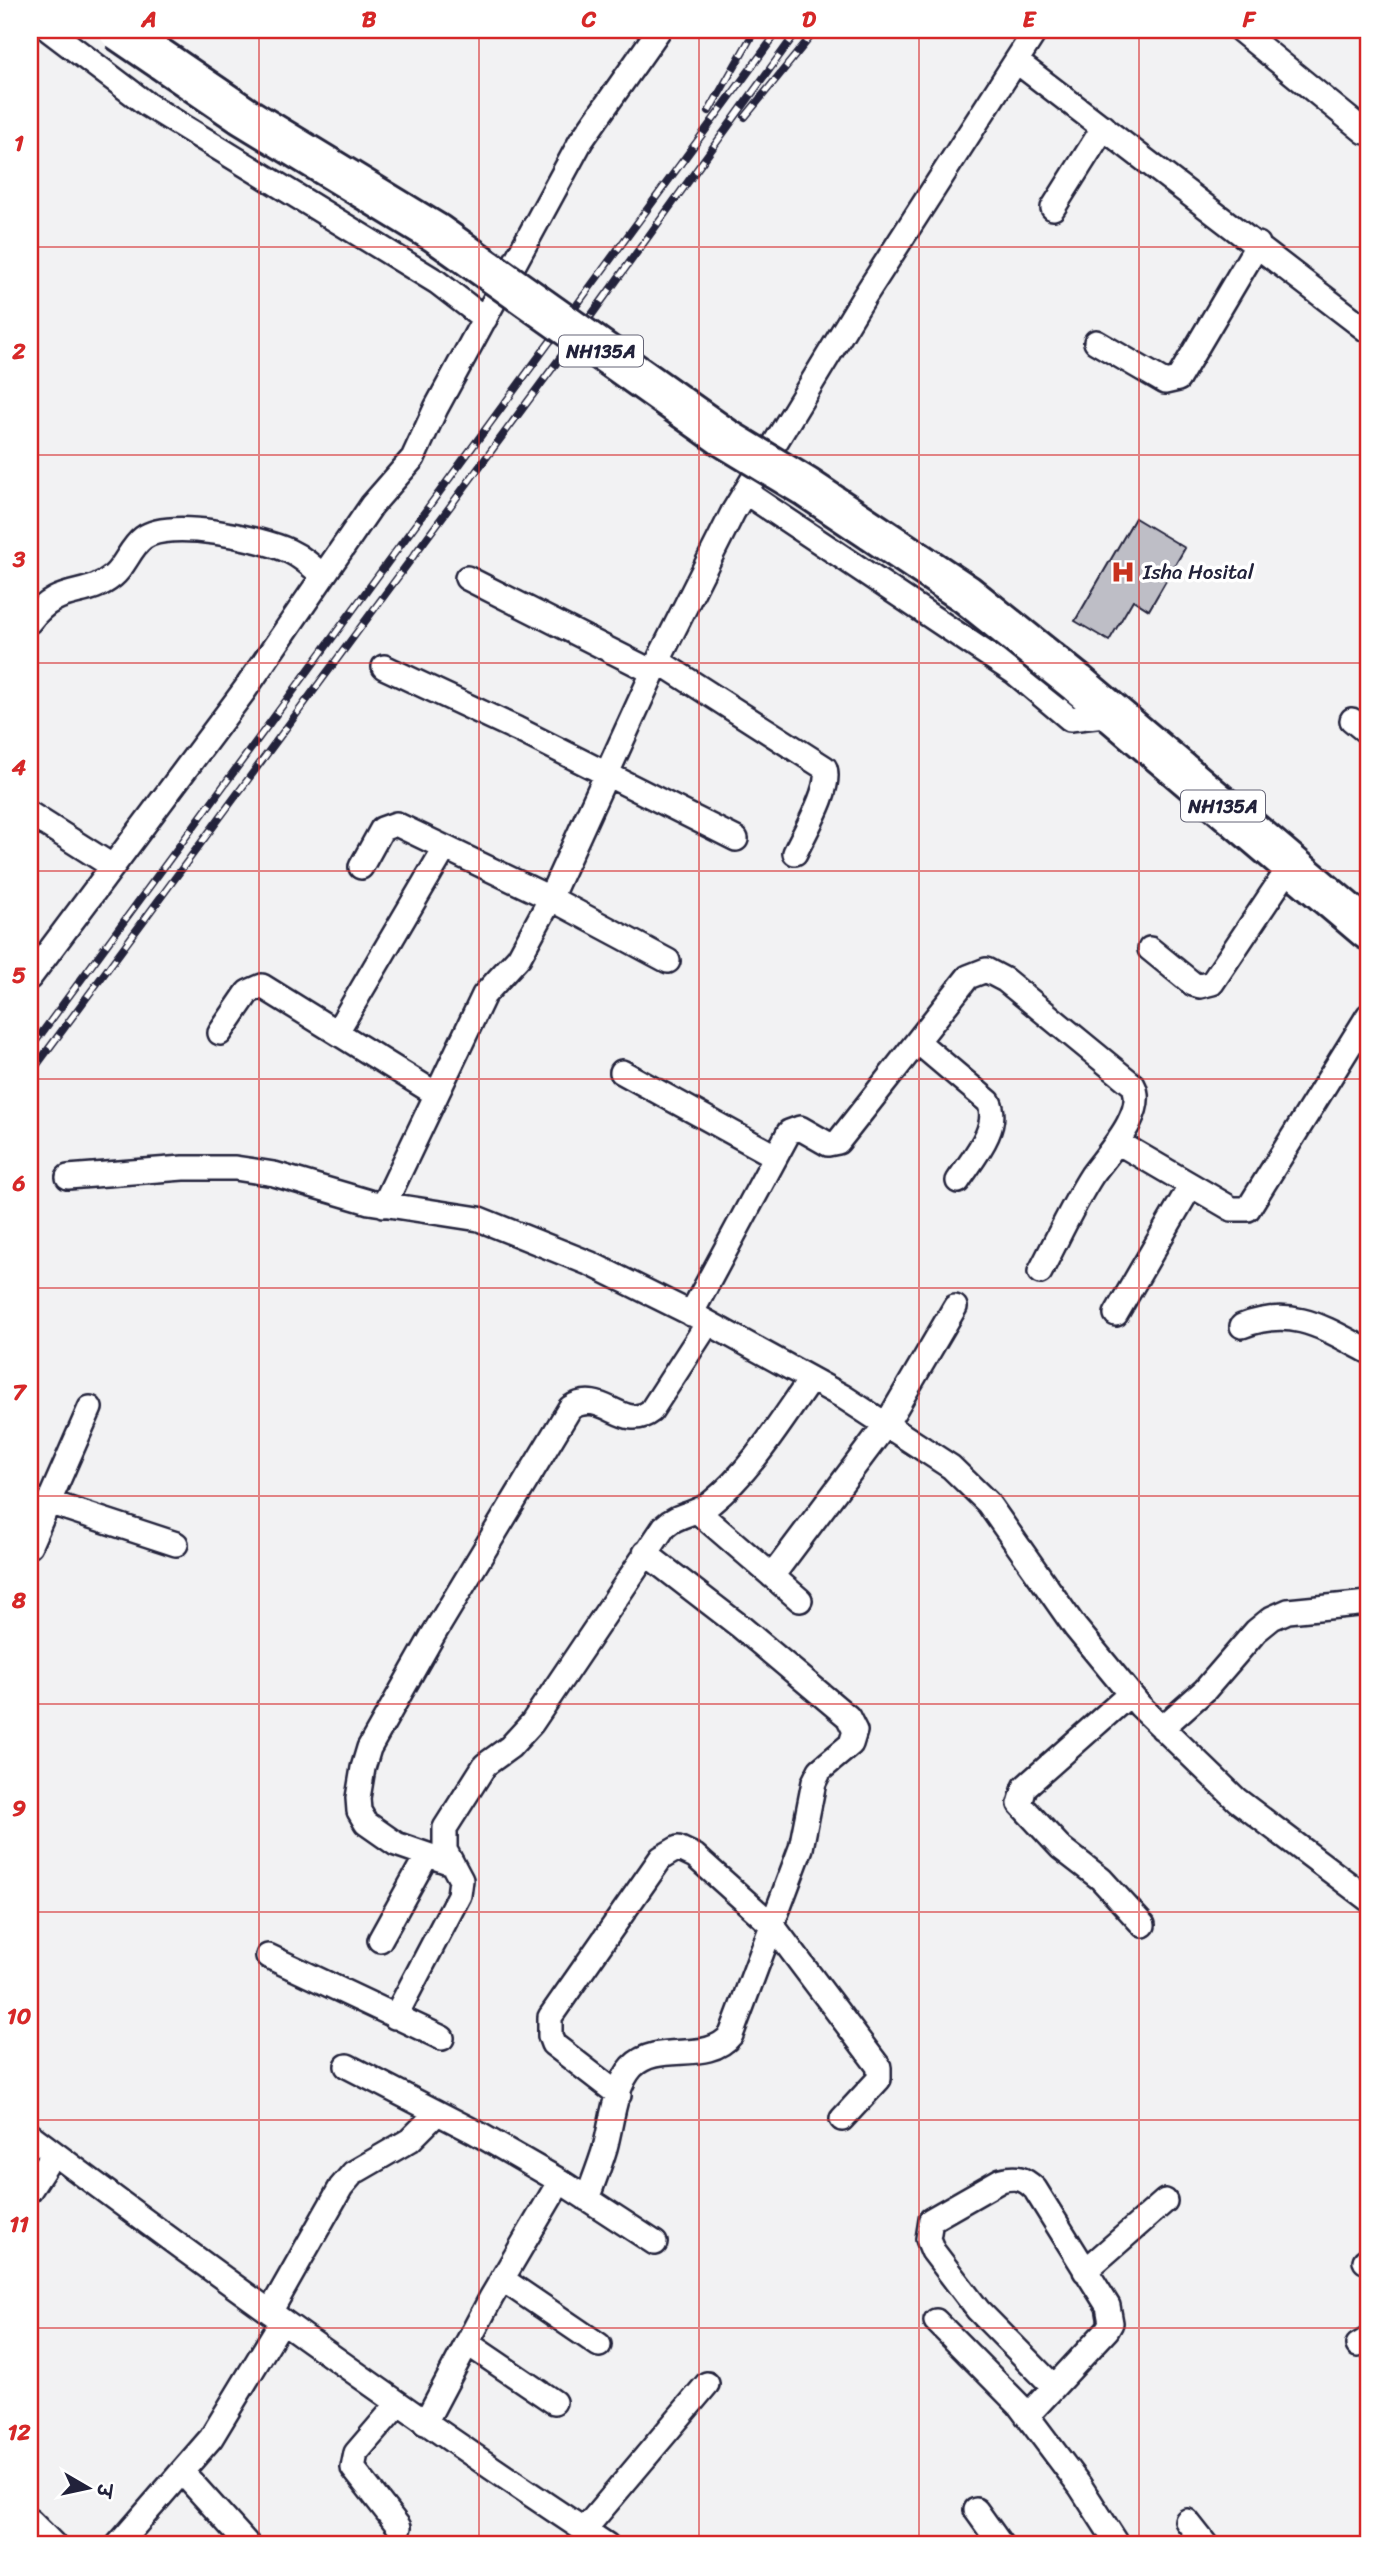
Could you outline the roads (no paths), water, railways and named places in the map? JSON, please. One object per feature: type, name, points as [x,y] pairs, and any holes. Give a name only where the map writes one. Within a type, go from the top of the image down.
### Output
[{"type":"highway","name":"NH135A","points":[[118,30],[244,116],[436,233],[725,438],[806,487],[966,594],[1077,683],[1368,930]]},
{"type":"street","points":[[49,30],[148,105],[437,282],[485,319]]},
{"type":"street","points":[[30,977],[228,712],[372,505],[414,458],[436,408],[581,141],[659,30]]},
{"type":"street","points":[[384,1205],[484,995],[519,957],[550,898],[655,667],[745,492],[864,297],[1037,30]]},
{"type":"street","points":[[1240,30],[1365,132]]},
{"type":"street","points":[[1016,61],[1368,331]]},
{"type":"street","points":[[1053,208],[1104,127]]},
{"type":"street","points":[[1096,342],[1165,382],[1178,379],[1258,244]]},
{"type":"street","points":[[745,492],[1014,672],[1070,719],[1113,714]]},
{"type":"street","points":[[30,621],[40,608],[57,596],[93,586],[113,576],[143,537],[159,531],[181,529],[270,544],[307,561],[323,576]]},
{"type":"street","points":[[467,578],[655,667],[825,768],[827,775],[824,789],[795,853]]},
{"type":"street","points":[[384,667],[736,839]]},
{"type":"street","points":[[30,814],[112,866]]},
{"type":"street","points":[[361,867],[382,829],[388,825],[405,828],[550,898],[668,961]]},
{"type":"street","points":[[338,1030],[445,848]]},
{"type":"street","points":[[1150,949],[1193,984],[1200,986],[1212,983],[1291,865]]},
{"type":"street","points":[[452,1863],[396,1844],[375,1830],[359,1811],[361,1778],[369,1748],[490,1539],[570,1409],[588,1401],[600,1403],[626,1416],[645,1416],[652,1411],[775,1156],[793,1129],[805,1130],[828,1144],[838,1142],[968,977],[986,970],[997,973],[1133,1085],[1136,1097],[1119,1143],[1093,1175],[1040,1272]]},
{"type":"street","points":[[220,1033],[247,992],[262,986],[338,1030],[436,1094]]},
{"type":"street","points":[[1119,1143],[1232,1209],[1248,1209],[1368,1016]]},
{"type":"street","points":[[918,1042],[989,1102],[993,1110],[992,1126],[958,1181]]},
{"type":"street","points":[[622,1072],[775,1156]]},
{"type":"street","points":[[68,1177],[183,1168],[235,1168],[274,1174],[384,1205],[479,1219],[591,1264],[699,1318],[811,1379],[887,1423],[951,1467],[988,1503],[1075,1628],[1129,1694],[1237,1800],[1368,1899]]},
{"type":"street","points":[[1116,1314],[1191,1185]]},
{"type":"street","points":[[772,1576],[887,1423],[956,1307]]},
{"type":"street","points":[[1242,1326],[1271,1317],[1288,1317],[1307,1321],[1368,1350]]},
{"type":"street","points":[[395,2017],[459,1895],[461,1880],[445,1850],[445,1828],[478,1773],[533,1723],[645,1553],[674,1517],[697,1511],[725,1490],[755,1456],[811,1379]]},
{"type":"street","points":[[30,1545],[90,1408]]},
{"type":"street","points":[[48,1502],[176,1544]]},
{"type":"street","points":[[697,1511],[800,1600]]},
{"type":"street","points":[[587,2199],[619,2095],[633,2066],[645,2059],[722,2046],[739,2017],[805,1832],[814,1782],[820,1770],[850,1744],[855,1731],[852,1723],[741,1627],[645,1553]]},
{"type":"street","points":[[1162,1728],[1213,1681],[1256,1631],[1272,1618],[1288,1611],[1368,1603]]},
{"type":"street","points":[[1129,1694],[1025,1787],[1020,1804],[1061,1848],[1101,1879],[1143,1925]]},
{"type":"street","points":[[619,2095],[553,2044],[548,2025],[550,2017],[661,1858],[678,1848],[695,1856],[773,1926],[879,2067],[879,2079],[842,2119]]},
{"type":"street","points":[[380,1940],[427,1855]]},
{"type":"street","points":[[268,1956],[442,2038]]},
{"type":"street","points":[[347,2066],[437,2112],[560,2181],[655,2243]]},
{"type":"street","points":[[118,2545],[211,2438],[341,2188],[353,2173],[410,2140],[437,2112]]},
{"type":"street","points":[[30,2135],[576,2534],[607,2545]]},
{"type":"street","points":[[30,2190],[54,2154]]},
{"type":"street","points":[[1027,2416],[1054,2387],[1111,2323],[1108,2306],[1035,2189],[1020,2178],[1001,2180],[931,2221],[928,2230],[933,2251],[978,2310],[1054,2387]]},
{"type":"street","points":[[425,2423],[502,2279],[560,2181]]},
{"type":"street","points":[[1086,2270],[1165,2201]]},
{"type":"street","points":[[502,2279],[599,2345]]},
{"type":"street","points":[[936,2321],[1027,2416],[1080,2486],[1118,2545]]},
{"type":"street","points":[[467,2343],[554,2402]]},
{"type":"street","points":[[576,2534],[706,2384]]},
{"type":"street","points":[[398,2404],[356,2453],[354,2468],[399,2527]]},
{"type":"street","points":[[183,2473],[248,2545]]},
{"type":"street","points":[[976,2510],[1001,2545]]},
{"type":"street","points":[[30,2521],[54,2545]]},
{"type":"street","points":[[1186,2521],[1206,2545]]},
{"type":"railway","points":[[709,111],[755,30]]},
{"type":"railway","points":[[30,1049],[779,30]]},
{"type":"railway","points":[[30,1074],[577,335],[798,30]]},
{"type":"railway","points":[[745,117],[816,30]]},
{"type":"place","name":"Isha Hosital","points":[[1123,572]]}]
